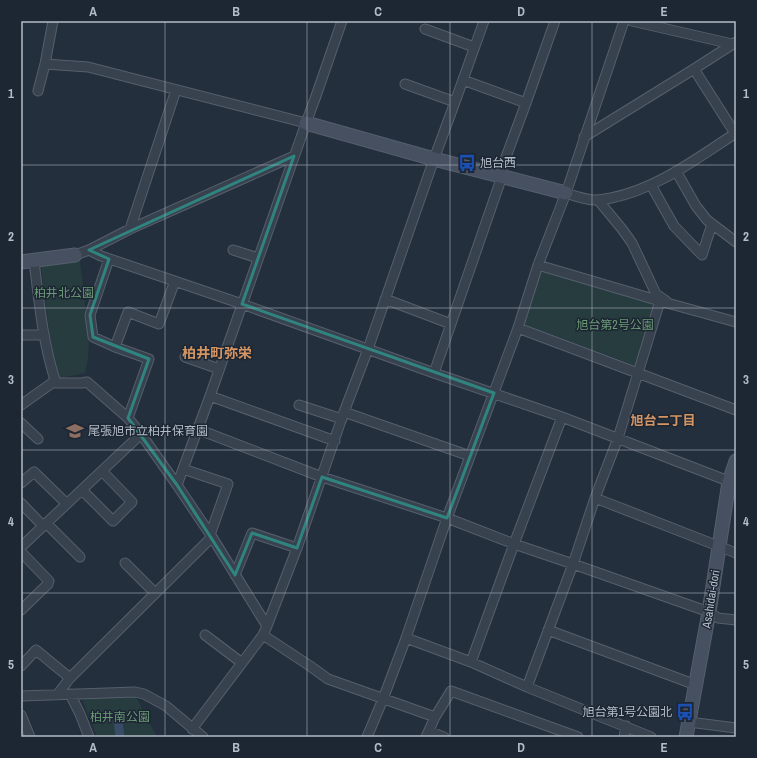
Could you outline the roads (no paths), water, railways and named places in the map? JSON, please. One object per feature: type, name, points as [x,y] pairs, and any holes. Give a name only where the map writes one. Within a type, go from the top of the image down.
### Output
[{"type":"street","points":[[38,91],[53,21]]},
{"type":"street","points":[[177,485],[210,396],[342,21]]},
{"type":"street","points":[[192,728],[263,635],[267,626],[298,548],[343,416],[484,21]]},
{"type":"street","points":[[434,373],[500,182],[499,176],[555,21]]},
{"type":"street","points":[[367,737],[406,638],[447,518],[518,328],[538,265],[566,193],[624,21]]},
{"type":"street","points":[[632,21],[734,43]]},
{"type":"street","points":[[425,29],[474,48]]},
{"type":"street","points":[[584,137],[734,43]]},
{"type":"street","points":[[45,64],[88,67],[306,123],[589,200],[623,196],[651,185],[736,134],[694,69]]},
{"type":"street","points":[[463,80],[526,103]]},
{"type":"street","points":[[405,84],[456,102]]},
{"type":"street","points":[[130,229],[176,90]]},
{"type":"street","points":[[56,383],[50,366],[28,261],[75,255],[89,250],[130,229],[294,156]]},
{"type":"street","points":[[676,171],[696,206],[707,220],[736,242]]},
{"type":"street","points":[[651,185],[674,226],[702,255],[712,224]]},
{"type":"street","points":[[598,200],[632,243],[656,294],[663,301]]},
{"type":"street","points":[[89,250],[109,259],[242,304],[562,417],[733,483]]},
{"type":"street","points":[[233,250],[258,258]]},
{"type":"street","points":[[109,259],[90,315],[93,337],[115,347],[149,359],[128,418]]},
{"type":"street","points":[[538,265],[736,322]]},
{"type":"street","points":[[115,347],[128,312],[159,324],[175,282]]},
{"type":"street","points":[[385,299],[451,324]]},
{"type":"street","points":[[527,687],[618,438],[638,373],[663,301]]},
{"type":"street","points":[[518,328],[736,410]]},
{"type":"street","points":[[21,335],[44,335]]},
{"type":"street","points":[[185,357],[219,369]]},
{"type":"street","points":[[21,405],[52,383],[87,382],[128,418],[177,485],[211,536],[267,626]]},
{"type":"street","points":[[210,396],[335,441]]},
{"type":"street","points":[[299,405],[343,416],[470,456]]},
{"type":"street","points":[[471,662],[562,417]]},
{"type":"street","points":[[21,423],[38,439]]},
{"type":"street","points":[[198,429],[322,477],[447,518],[514,544],[709,612],[718,618],[736,620]]},
{"type":"street","points":[[21,547],[141,434]]},
{"type":"street","name":"Asahidai-dori","points":[[686,737],[709,612],[719,547],[733,483],[736,461]]},
{"type":"street","points":[[56,695],[70,678],[211,536],[228,484],[183,469]]},
{"type":"street","points":[[82,490],[113,521],[132,502],[102,471]]},
{"type":"street","points":[[21,483],[34,472],[67,504]]},
{"type":"street","points":[[595,498],[736,554]]},
{"type":"street","points":[[21,503],[80,557]]},
{"type":"street","points":[[235,575],[252,533],[298,548]]},
{"type":"street","points":[[21,552],[49,581],[48,584],[21,610]]},
{"type":"street","points":[[125,563],[155,594]]},
{"type":"street","points":[[548,630],[696,685]]},
{"type":"street","points":[[206,635],[242,663]]},
{"type":"street","points":[[263,635],[328,679],[435,717]]},
{"type":"street","points":[[406,638],[471,662],[527,687],[651,737]]},
{"type":"street","points":[[21,666],[36,650],[70,678]]},
{"type":"street","points":[[444,737],[427,734],[435,717],[451,691],[578,737]]},
{"type":"street","points":[[21,696],[135,692],[144,694],[166,706],[203,737]]},
{"type":"street","points":[[70,694],[89,737]]},
{"type":"street","points":[[21,715],[30,737]]},
{"type":"street","points":[[689,722],[736,728]]},
{"type":"street","points":[[624,737],[626,726]]},
{"type":"waterway","points":[[118,721],[120,737]]},
{"type":"place","name":"旭台西","points":[[467,163]]},
{"type":"place","name":"尾張旭市立柏井保育園","points":[[75,431]]},
{"type":"place","name":"旭台第1号公園北","points":[[685,712]]},
{"type":"district","name":"柏井町弥栄","points":[[217,353]]},
{"type":"district","name":"旭台二丁目","points":[[663,420]]},
{"type":"park label","name":"柏井北公園","points":[[64,293]]},
{"type":"park label","name":"旭台第2号公園","points":[[615,325]]},
{"type":"park label","name":"柏井南公園","points":[[120,717]]}]
